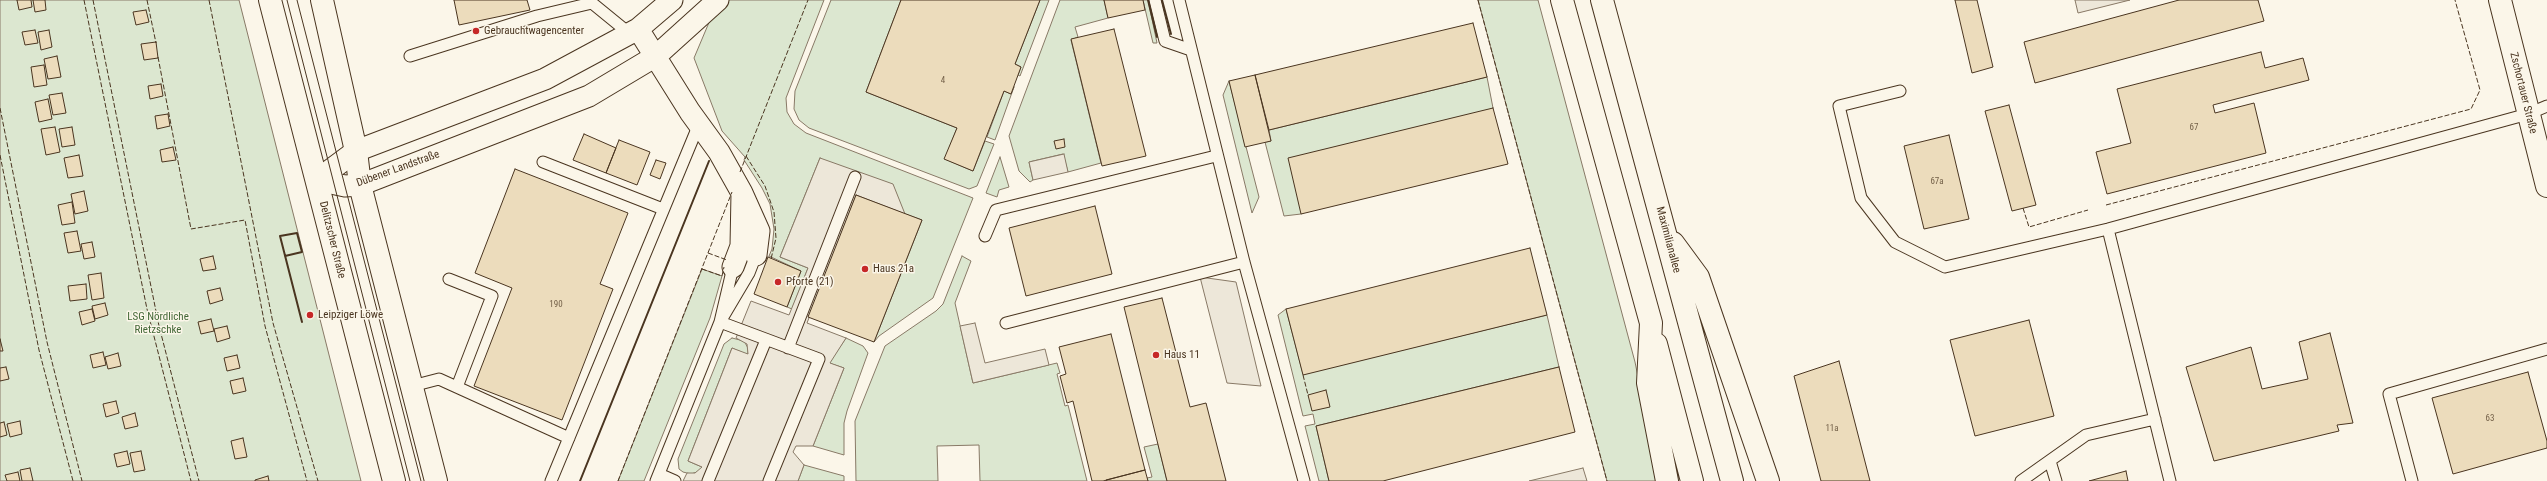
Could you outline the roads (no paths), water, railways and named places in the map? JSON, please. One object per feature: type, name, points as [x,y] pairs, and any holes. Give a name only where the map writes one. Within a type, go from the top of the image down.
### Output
[{"type":"main road","name":"Delitzscher Straße","points":[[270,0],[394,481]]},
{"type":"main road","points":[[322,0],[356,151],[360,184],[436,481]]},
{"type":"main road","points":[[1562,0],[1651,323],[1692,481]]},
{"type":"main road","name":"Maximilianallee","points":[[1602,0],[1732,481]]},
{"type":"main road","name":"Zschortauer Straße","points":[[2500,0],[2538,110],[2547,186]]},
{"type":"main road","points":[[1666,234],[1698,276],[1768,481]]},
{"type":"main road","points":[[1651,323],[1648,383],[1667,481]]},
{"type":"street","points":[[317,180],[356,151],[545,79],[634,32],[672,0]]},
{"type":"street","name":"Dübener Landstraße","points":[[317,180],[345,186],[360,184],[589,96],[656,56],[718,0]]},
{"type":"street","points":[[634,32],[656,56],[699,124],[719,152],[742,193],[759,231],[756,255]]},
{"type":"street","points":[[733,267],[741,246],[742,193]]},
{"type":"lane","points":[[1155,0],[1165,41],[1191,50]]},
{"type":"lane","points":[[1179,0],[1216,156],[1304,481]]},
{"type":"lane","points":[[410,56],[537,16],[592,3],[634,32]]},
{"type":"lane","points":[[1900,90],[1839,106],[1861,198],[1895,242],[1945,267],[2108,229],[2538,110]]},
{"type":"lane","points":[[552,481],[699,124]]},
{"type":"lane","points":[[985,236],[996,210],[1216,156]]},
{"type":"lane","points":[[542,162],[663,209]]},
{"type":"lane","points":[[788,348],[855,177]]},
{"type":"lane","points":[[2108,229],[2170,481]]},
{"type":"lane","points":[[675,481],[657,478],[720,322],[749,273],[756,255]]},
{"type":"lane","points":[[1006,322],[1244,262]]},
{"type":"lane","points":[[720,322],[733,267]]},
{"type":"lane","points":[[449,279],[492,296],[457,387]]},
{"type":"lane","points":[[720,322],[819,359],[769,481]]},
{"type":"lane","points":[[708,481],[766,340]]},
{"type":"lane","points":[[2412,481],[2389,394],[2547,350]]},
{"type":"lane","points":[[412,386],[439,379],[569,438]]},
{"type":"lane","points":[[2021,481],[2086,435],[2154,418]]},
{"type":"lane","points":[[2050,461],[2056,481]]},
{"type":"tram line","points":[[287,0],[410,481]]},
{"type":"tram line","points":[[297,0],[421,481]]},
{"type":"place","name":"Gebrauchtwagencenter","points":[[476,31]]},
{"type":"place","name":"Haus 21a","points":[[865,269]]},
{"type":"place","name":"Pforte (21)","points":[[778,282]]},
{"type":"place","name":"Leipziger Löwe","points":[[310,315]]},
{"type":"place","name":"Haus 11","points":[[1156,355]]},
{"type":"park label","name":"LSG Nördliche Rietzschke","points":[[158,323]]}]
